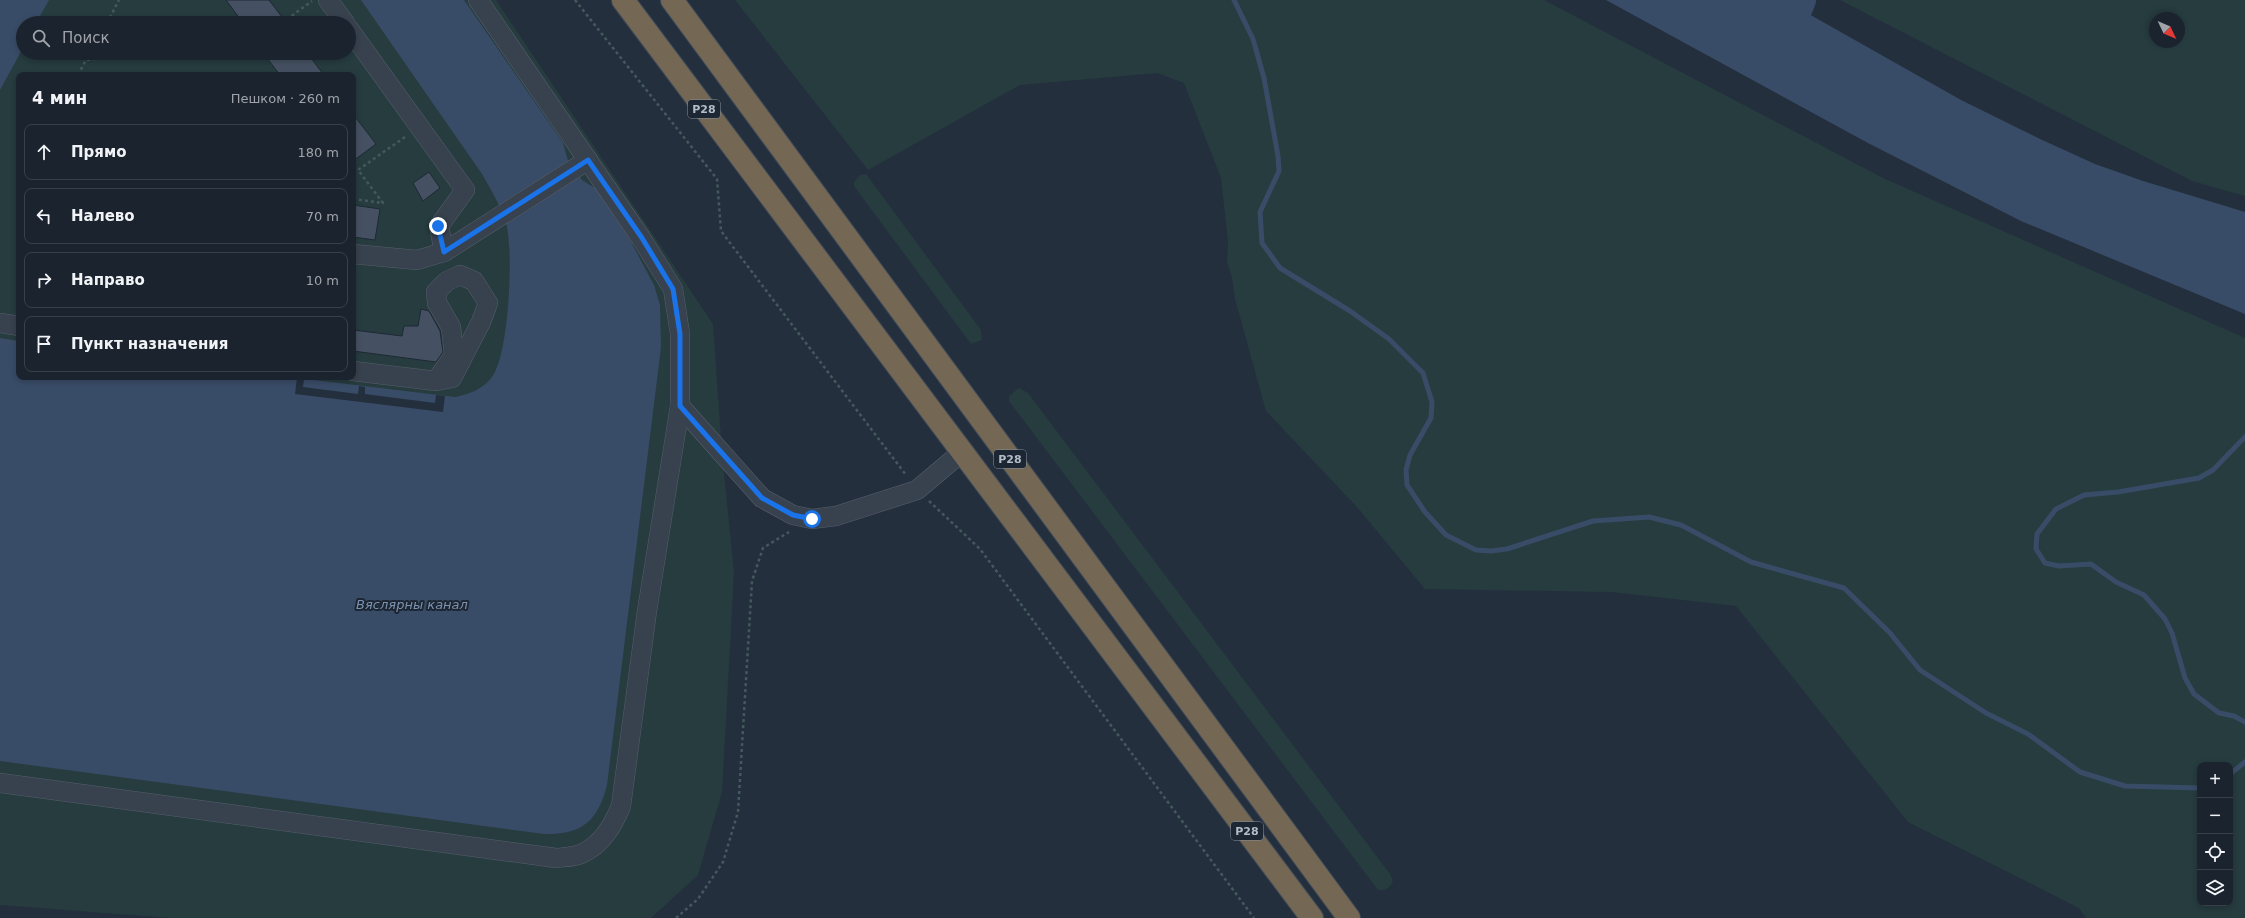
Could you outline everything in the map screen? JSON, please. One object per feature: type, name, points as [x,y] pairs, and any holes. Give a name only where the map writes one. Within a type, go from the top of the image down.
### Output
[{"type":"highway","name":"Р28","points":[[623,0],[1312,918]]},
{"type":"highway","name":"Р28","points":[[672,0],[1349,918]]},
{"type":"lane","points":[[328,0],[340,16]]},
{"type":"lane","points":[[0,783],[556,858],[581,854],[598,842],[613,824],[621,806],[647,611],[680,406],[680,334],[673,289],[642,238],[586,162],[478,0]]},
{"type":"lane","points":[[356,39],[465,190],[438,226],[444,252]]},
{"type":"lane","points":[[356,254],[417,260],[444,252],[586,162]]},
{"type":"lane","points":[[356,371],[436,381],[452,378],[481,322],[488,303],[474,281],[460,275],[447,281],[436,292],[437,303],[451,327],[454,355],[436,381]]},
{"type":"lane","points":[[0,323],[16,326]]},
{"type":"lane","points":[[680,406],[762,498],[793,515],[812,519],[836,516],[917,490],[962,452]]},
{"type":"path","points":[[111,16],[119,0]]},
{"type":"path","points":[[292,16],[314,0]]},
{"type":"path","points":[[575,0],[717,179],[721,232],[917,490],[980,549],[1254,918]]},
{"type":"path","points":[[80,72],[86,60]]},
{"type":"path","points":[[356,199],[382,203],[358,170],[419,127]]},
{"type":"path","points":[[676,918],[698,899],[723,862],[738,812],[752,581],[763,548],[812,519]]},
{"type":"green space","name":"Вяслярны канал","points":[[0,0],[496,0],[713,324],[722,453],[734,573],[722,792],[698,875],[651,918],[171,918],[0,905]]},
{"type":"green space","points":[[735,0],[1544,0],[1883,178],[2245,338],[2245,918],[2086,918],[2079,908],[1908,822],[1736,606],[1611,592],[1425,589],[1357,507],[1266,411],[1235,299],[1232,277],[1227,262],[1228,242],[1221,178],[1184,83],[1157,73],[1020,85],[868,170]]},
{"type":"green space","points":[[1840,0],[2245,0],[2245,196],[2192,181]]},
{"type":"green space","points":[[866,174],[981,330],[982,340],[971,344],[854,186],[854,182],[860,175]]},
{"type":"green space","points":[[1019,388],[1028,393],[1390,874],[1393,880],[1391,885],[1387,888],[1378,890],[1009,401],[1009,396]]},
{"type":"water","points":[[0,0],[49,0],[40,16],[16,16],[16,60],[0,90]]},
{"type":"water","name":"Вяслярны канал","points":[[361,0],[464,0],[563,143],[568,161],[582,180],[595,188],[630,240],[654,285],[660,305],[661,347],[607,785],[599,808],[593,817],[578,828],[569,832],[544,834],[0,761],[0,338],[16,341],[16,380],[314,380],[455,397],[471,393],[485,385],[492,377],[498,365],[506,326],[510,278],[510,256],[506,223],[496,198],[482,174]]},
{"type":"water","points":[[1606,0],[1784,0],[1961,100],[2040,139],[2095,164],[2143,181],[2245,212],[2245,314],[2021,221],[1868,143]]},
{"type":"pier","points":[[297,380],[304,380],[303,387],[358,394],[359,386],[365,387],[365,394],[435,403],[436,395],[445,396],[443,412],[295,394]]},
{"type":"building","points":[[226,0],[269,0],[281,16],[238,16]]},
{"type":"building","points":[[268,60],[312,60],[322,72],[278,72]]},
{"type":"building","points":[[356,118],[376,144],[356,159]]},
{"type":"building","points":[[429,172],[440,188],[423,201],[413,183]]},
{"type":"building","points":[[356,205],[380,209],[375,240],[356,237]]},
{"type":"building","points":[[421,309],[429,311],[440,331],[443,352],[436,362],[356,351],[356,330],[402,336],[404,326],[418,326]]},
{"type":"waterway","points":[[1234,0],[1253,39],[1264,78],[1278,156],[1279,171],[1260,212],[1262,243],[1280,268],[1350,311],[1389,339],[1423,373],[1432,402],[1431,418],[1410,455],[1406,470],[1407,485],[1425,512],[1446,535],[1476,550],[1491,551],[1507,549],[1593,521],[1649,517],[1681,525],[1751,562],[1844,588],[1890,633],[1920,670],[1986,713],[2028,734],[2080,772],[2125,786],[2197,788]]},
{"type":"waterway","points":[[1783,45],[1801,0]]},
{"type":"waterway","points":[[2245,437],[2213,470],[2199,478],[2118,492],[2084,495],[2056,509],[2037,534],[2036,549],[2045,563],[2059,566],[2091,564],[2116,582],[2144,595],[2165,619],[2172,633],[2185,678],[2194,694],[2219,713],[2234,716],[2245,722]]},
{"type":"waterway","points":[[2233,772],[2245,762]]},
{"type":"route","points":[[438,226],[444,252],[588,160],[642,238],[673,289],[680,334],[680,406],[762,498],[793,515],[812,519]]}]
